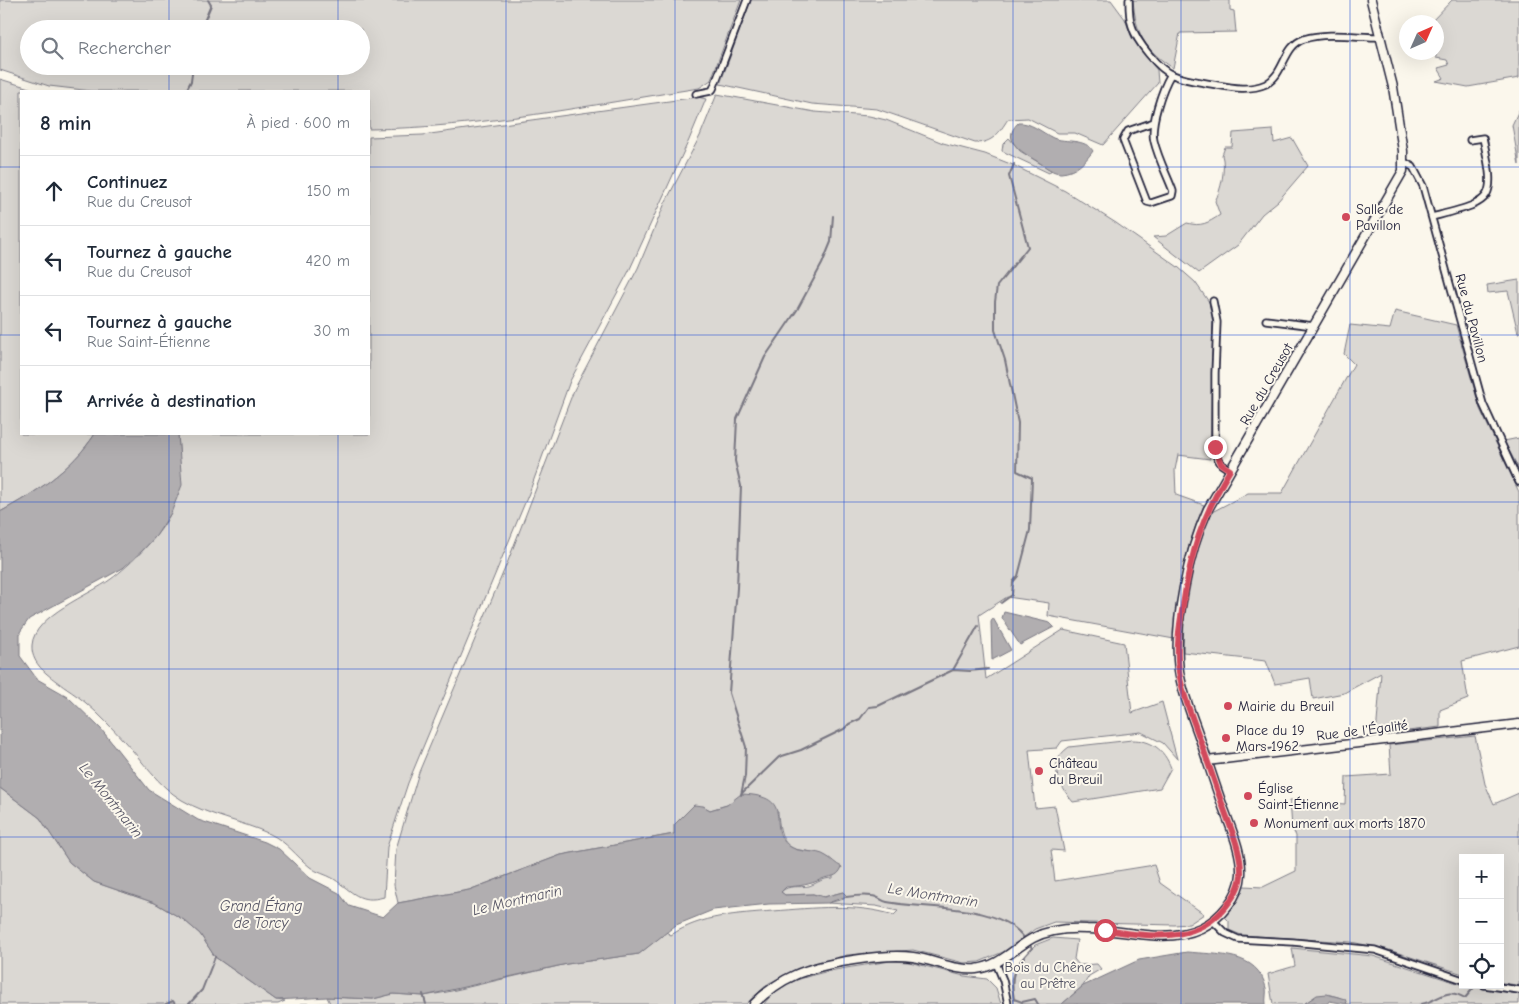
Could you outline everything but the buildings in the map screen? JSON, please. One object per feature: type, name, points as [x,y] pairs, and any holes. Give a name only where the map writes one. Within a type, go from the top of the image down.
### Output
[{"type":"street","points":[[696,94],[713,89],[747,0]]},
{"type":"street","points":[[1129,0],[1132,28],[1148,53],[1170,74],[1195,82],[1230,88],[1252,88],[1272,80],[1292,47],[1298,42],[1326,37],[1380,38]]},
{"type":"street","name":"Rue du Creusot","points":[[754,1004],[776,985],[796,974],[847,962],[898,956],[913,957],[969,969],[996,963],[1032,939],[1062,930],[1087,929],[1147,935],[1181,935],[1213,921],[1235,894],[1241,875],[1234,838],[1183,690],[1179,674],[1177,643],[1188,573],[1196,538],[1208,509],[1399,180],[1404,162],[1392,87],[1371,0]]},
{"type":"street","points":[[1154,122],[1128,131],[1123,140],[1147,202],[1151,203],[1172,196],[1173,191],[1154,139],[1154,122],[1163,87],[1170,74]]},
{"type":"street","points":[[1432,217],[1478,204],[1488,193],[1490,173],[1483,138],[1470,140]]},
{"type":"street","name":"Rue du Pavillon","points":[[1404,162],[1413,167],[1421,179],[1483,404],[1519,482]]},
{"type":"street","points":[[1214,301],[1217,322],[1214,373],[1215,454],[1221,464],[1230,470]]},
{"type":"street","points":[[1266,320],[1314,326]]},
{"type":"street","name":"Rue de l'Égalité","points":[[1207,760],[1519,724]]},
{"type":"street","points":[[1213,921],[1225,933],[1238,939],[1375,950],[1459,979]]},
{"type":"street","points":[[996,963],[1003,980],[1008,1004]]},
{"type":"street","points":[[1504,988],[1519,990]]},
{"type":"green space","points":[[0,0],[741,0],[711,80],[699,88],[534,115],[452,125],[370,129],[370,90],[83,90],[49,86],[0,70]]},
{"type":"green space","points":[[751,0],[1111,0],[1125,19],[1132,38],[1157,70],[1158,83],[1103,145],[1075,133],[1057,133],[1028,118],[1008,119],[991,139],[975,143],[877,109],[812,104],[720,84]]},
{"type":"green space","points":[[1133,0],[1230,0],[1230,10],[1234,11],[1236,32],[1180,33],[1173,68],[1155,54],[1143,40],[1136,22]]},
{"type":"green space","points":[[1452,0],[1519,0],[1519,78],[1468,87],[1436,81],[1444,78],[1438,68],[1449,65],[1447,60],[1444,59],[1444,15],[1438,15]]},
{"type":"green space","points":[[0,79],[36,90],[20,90],[20,435],[94,435],[75,459],[52,479],[0,512]]},
{"type":"green space","points":[[717,94],[815,112],[869,116],[886,120],[943,143],[985,154],[1013,165],[1065,191],[1116,223],[1178,267],[1195,282],[1209,302],[1213,318],[1210,459],[1178,455],[1175,470],[1176,495],[1204,505],[1187,554],[1179,588],[1174,639],[1048,616],[1049,603],[1007,597],[979,615],[986,679],[1063,630],[1124,643],[1132,713],[1162,702],[1177,759],[1163,743],[1141,732],[1062,741],[1057,748],[1029,750],[1035,808],[1055,806],[1064,851],[1051,850],[1055,881],[1154,865],[1160,883],[1204,914],[1189,924],[1174,925],[1054,922],[1035,929],[1003,952],[979,962],[964,963],[913,950],[847,955],[813,964],[769,983],[746,1004],[300,1004],[330,1003],[327,997],[373,999],[393,994],[424,996],[567,964],[639,954],[666,932],[671,935],[683,928],[707,919],[746,913],[819,908],[864,909],[894,915],[898,911],[876,906],[828,903],[844,899],[843,892],[824,897],[813,894],[785,895],[781,892],[787,888],[809,886],[833,878],[833,864],[824,856],[791,847],[785,841],[780,830],[778,812],[727,805],[710,810],[703,806],[674,834],[561,855],[469,890],[398,903],[394,885],[396,849],[419,772],[508,561],[574,390],[638,268],[665,203],[700,136]]},
{"type":"green space","points":[[698,97],[706,99],[629,271],[570,381],[529,493],[408,783],[387,847],[384,897],[368,899],[357,896],[334,879],[313,869],[276,837],[259,829],[192,806],[173,794],[96,712],[83,700],[51,678],[39,666],[32,651],[32,645],[35,634],[52,615],[111,579],[136,558],[161,530],[171,512],[178,483],[178,435],[370,435],[370,137],[423,135]]},
{"type":"green space","points":[[1519,110],[1519,165],[1512,125]]},
{"type":"green space","points":[[1273,130],[1274,143],[1292,138],[1308,166],[1278,201],[1262,214],[1238,245],[1199,273],[1153,237],[1166,236],[1187,223],[1204,224],[1220,215],[1215,201],[1222,179],[1222,155],[1225,147],[1232,147],[1233,133]]},
{"type":"green space","points":[[1009,138],[1020,151],[1051,170],[1049,173],[1002,151],[1003,144]]},
{"type":"green space","points":[[1519,280],[1518,333],[1508,291],[1488,293],[1487,285]]},
{"type":"green space","points":[[1395,311],[1456,325],[1480,409],[1519,492],[1519,646],[1462,661],[1468,699],[1440,710],[1440,727],[1376,735],[1381,673],[1344,693],[1313,699],[1310,678],[1275,684],[1266,661],[1183,652],[1184,619],[1200,539],[1212,512],[1248,493],[1282,493],[1354,364],[1344,354],[1350,325],[1390,329]]},
{"type":"green space","points":[[1519,438],[1519,469],[1504,441]]},
{"type":"green space","points":[[1475,736],[1485,784],[1494,804],[1519,793],[1519,984],[1517,987],[1504,984],[1504,854],[1459,854],[1459,973],[1386,949],[1351,942],[1241,935],[1229,930],[1229,921],[1224,916],[1244,886],[1263,887],[1296,871],[1296,836],[1292,828],[1290,800],[1345,804],[1346,777],[1391,774],[1389,745]]},
{"type":"green space","points":[[1132,740],[1151,744],[1161,751],[1168,761],[1171,768],[1160,788],[1073,802],[1063,788],[1057,774],[1056,767],[1062,753],[1069,747]]},
{"type":"green space","points":[[0,788],[40,818],[69,862],[94,882],[155,903],[184,920],[200,934],[215,957],[276,1000],[285,1001],[278,1004],[0,1004]]},
{"type":"green space","name":"Bois du Chêne au Prêtre","points":[[1053,938],[1077,940],[1074,959],[1079,965],[1097,964],[1101,969],[1089,976],[1083,986],[1062,1004],[1014,1004],[1011,980],[1015,966],[1035,945]]},
{"type":"green space","points":[[1292,948],[1373,956],[1459,984],[1459,989],[1488,989],[1519,994],[1519,1004],[1347,1004],[1339,997],[1327,996],[1314,998],[1304,1004],[1273,1004],[1268,974],[1295,966]]},
{"type":"green space","points":[[890,961],[909,962],[964,976],[987,979],[996,988],[1001,1004],[764,1004],[780,988],[799,979],[825,972]]},
{"type":"water","points":[[1018,123],[1032,126],[1053,138],[1080,142],[1090,147],[1093,151],[1083,163],[1071,171],[1055,172],[1028,156],[1013,142],[1011,136]]},
{"type":"water","name":"Grand Étang de Torcy","points":[[94,435],[178,435],[182,485],[171,513],[156,536],[123,568],[29,619],[20,632],[20,656],[37,679],[67,696],[101,729],[149,790],[198,820],[265,842],[279,849],[310,878],[339,893],[349,906],[383,917],[398,903],[469,890],[561,855],[674,834],[674,825],[694,805],[703,806],[710,810],[727,805],[741,794],[759,796],[769,800],[775,806],[779,830],[782,838],[789,846],[798,850],[822,854],[842,867],[836,875],[809,884],[786,887],[781,892],[785,895],[813,894],[824,897],[843,892],[847,896],[828,903],[769,904],[713,910],[676,925],[639,954],[567,964],[424,996],[393,994],[373,999],[327,997],[276,1000],[215,957],[200,934],[184,920],[155,903],[94,882],[69,862],[40,818],[0,788],[0,512],[52,479],[86,447]]},
{"type":"water","points":[[1004,612],[1050,623],[1054,627],[1020,645],[1002,618]]},
{"type":"water","points":[[993,618],[1011,650],[992,660],[991,622]]},
{"type":"water","points":[[1187,952],[1223,955],[1245,961],[1254,967],[1261,976],[1266,988],[1266,1004],[1062,1004],[1083,986],[1139,960]]},
{"type":"water","points":[[1327,994],[1345,999],[1347,1004],[1329,1001],[1327,1004],[1315,1002],[1304,1004],[1317,995]]},
{"type":"waterway","points":[[205,20],[211,5],[208,0]]},
{"type":"waterway","points":[[186,90],[192,75]]},
{"type":"waterway","points":[[1001,603],[1012,595],[1013,582],[1018,576],[1030,530],[1032,478],[1017,471],[1018,423],[1005,360],[995,330],[997,286],[1028,247],[1009,176],[1014,164]]},
{"type":"waterway","points":[[741,795],[745,776],[746,747],[729,693],[737,588],[741,486],[735,461],[737,419],[765,357],[797,310],[822,264],[831,242],[833,216]]},
{"type":"waterway","points":[[741,794],[779,757],[801,750],[844,729],[849,724],[860,719],[869,707],[878,706],[953,670],[978,626]]},
{"type":"waterway","points":[[953,670],[988,669]]},
{"type":"waterway","name":"Le Montmarin","points":[[846,897],[874,896],[887,902],[980,913],[998,919],[1013,927],[1025,939]]},
{"type":"waterway","name":"Le Montmarin","points":[[1028,942],[1032,948],[1021,960],[1013,976],[1014,999],[1022,1002],[1035,999],[1038,1004]]},
{"type":"waterway","points":[[189,1004],[202,990],[215,957]]},
{"type":"waterway","name":"Le Montmarin","points":[[1504,984],[1519,986]]},
{"type":"waterway","name":"Le Montmarin","points":[[1421,1004],[1452,993],[1465,998],[1473,989]]},
{"type":"waterway","points":[[423,994],[426,1004]]},
{"type":"waterway","points":[[166,1004],[173,1001],[175,1004]]},
{"type":"place","name":"Salle de Pavillon","points":[[1346,217]]},
{"type":"place","name":"Mairie du Breuil","points":[[1228,706]]},
{"type":"place","name":"Place du 19 Mars 1962","points":[[1226,738]]},
{"type":"place","name":"Château du Breuil","points":[[1039,771]]},
{"type":"place","name":"Église Saint-Étienne","points":[[1248,796]]},
{"type":"place","name":"Monument aux morts 1870","points":[[1254,823]]},
{"type":"route","points":[[1105,930],[1156,936],[1181,935],[1213,921],[1235,894],[1239,884],[1241,875],[1240,864],[1234,838],[1183,690],[1179,674],[1177,643],[1188,573],[1196,538],[1208,509],[1230,470],[1221,464],[1215,454],[1215,447]]}]
